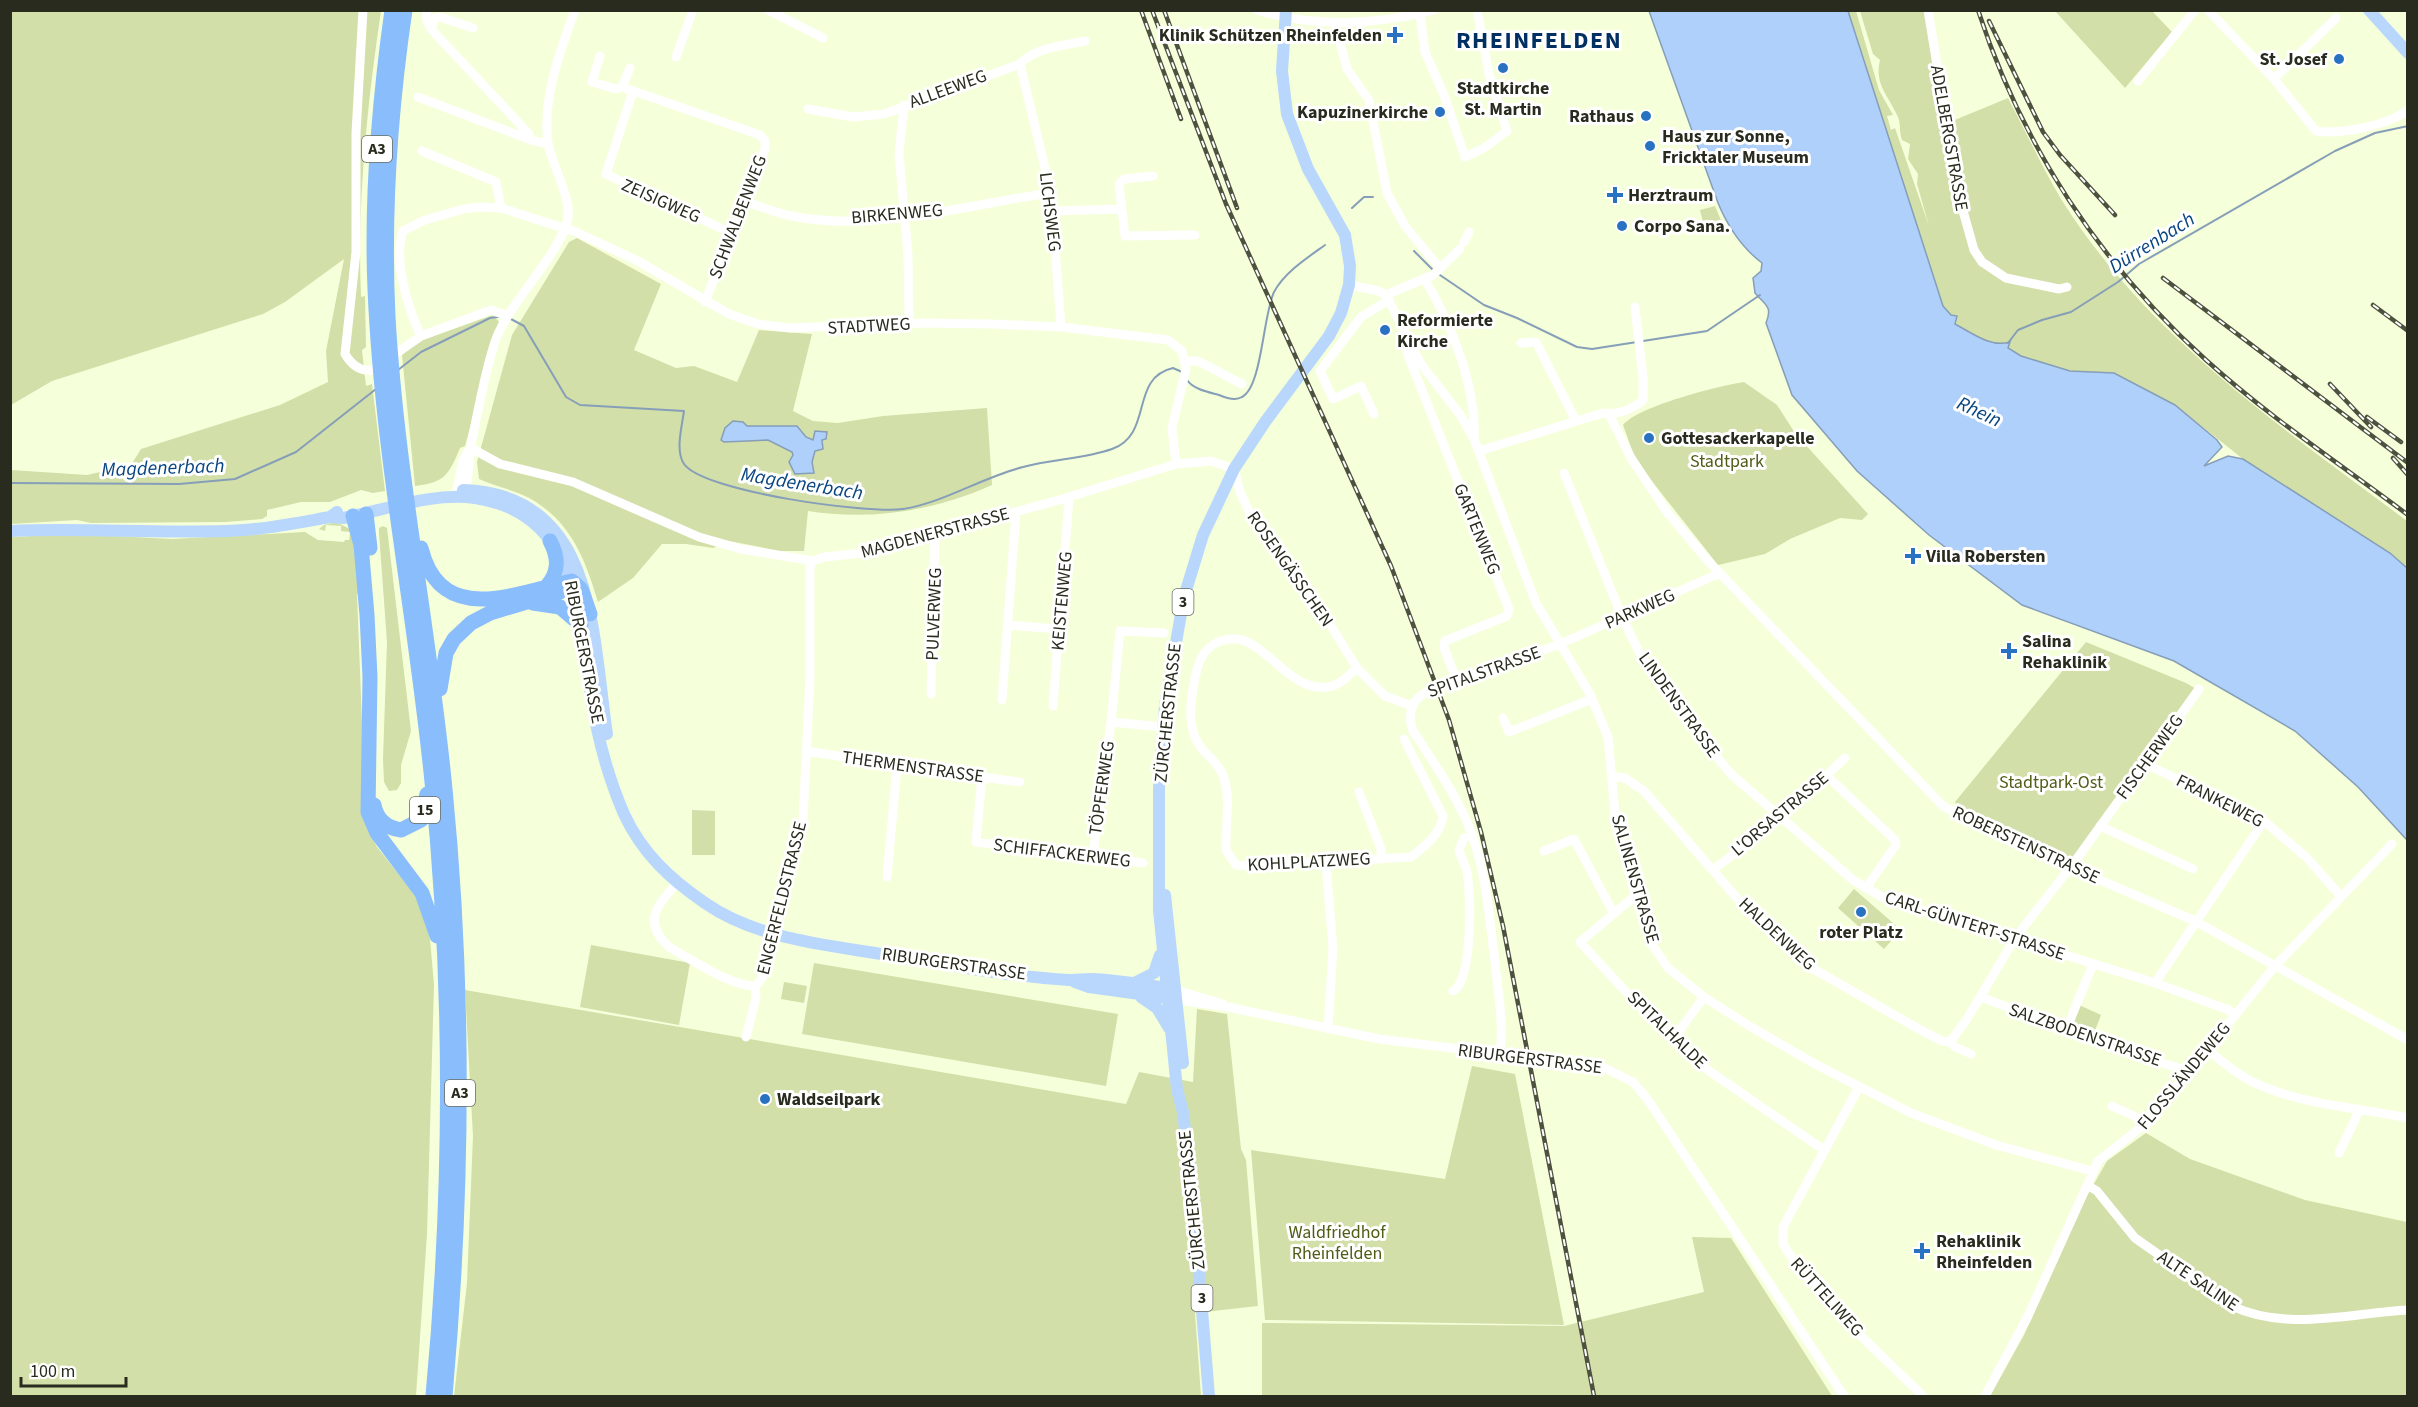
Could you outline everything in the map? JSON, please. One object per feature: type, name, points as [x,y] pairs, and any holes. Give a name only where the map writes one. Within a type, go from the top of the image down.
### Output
[{"type":"highway","name":"A3","points":[[392,10],[381,98],[375,179],[375,271],[426,719],[441,883],[445,970],[447,1149],[444,1251],[433,1396]]},
{"type":"highway","name":"A3","points":[[384,346],[387,287],[387,179],[405,10]]},
{"type":"highway","name":"A3","points":[[391,414],[406,488],[439,734],[454,913],[460,1094],[456,1242],[445,1396]]},
{"type":"highway","points":[[406,488],[425,561],[436,581],[448,592],[469,599],[482,600],[547,586],[577,583]]},
{"type":"highway","points":[[365,511],[361,545],[369,656],[368,812],[377,833],[427,902],[445,970]]},
{"type":"highway","name":"15","points":[[365,511],[375,615],[372,789],[375,810],[386,826],[401,830],[421,820],[426,807],[426,719]]},
{"type":"highway","points":[[547,586],[555,575],[557,565],[550,541]]},
{"type":"highway","points":[[439,734],[442,665],[448,648],[464,629],[490,612],[530,603],[577,583]]},
{"type":"highway","points":[[577,583],[585,620]]},
{"type":"highway","points":[[530,603],[560,607],[585,620]]},
{"type":"main road","points":[[2369,10],[2408,53]]},
{"type":"main road","name":"3","points":[[1286,14],[1282,71],[1287,114],[1308,169],[1345,236],[1349,254],[1349,285]]},
{"type":"main road","name":"ZÜRCHERSTRASSE","points":[[1209,1396],[1193,1200],[1171,1032],[1172,994],[1168,915],[1160,879],[1159,789],[1163,727],[1176,639],[1191,572],[1203,536],[1234,469],[1265,422],[1329,336],[1341,313],[1349,285]]},
{"type":"main road","name":"RIBURGERSTRASSE","points":[[10,531],[76,528],[231,531],[330,517],[339,519],[431,496],[485,490],[510,497],[542,517],[563,539],[577,583]]},
{"type":"main road","name":"RIBURGERSTRASSE","points":[[462,492],[510,509],[526,518],[550,541],[577,583]]},
{"type":"main road","name":"RIBURGERSTRASSE","points":[[585,620],[616,772],[639,830],[676,880],[706,904],[755,928],[790,938],[889,955],[1071,980],[1091,979],[1133,983],[1172,994]]},
{"type":"main road","name":"ZÜRCHERSTRASSE","points":[[1160,879],[1158,888],[1162,948],[1172,994],[1185,1089],[1183,1112]]},
{"type":"main road","points":[[1133,983],[1154,973],[1162,948]]},
{"type":"main road","name":"RIBURGERSTRASSE","points":[[1071,980],[1089,987],[1138,996],[1172,994]]},
{"type":"main road","points":[[1138,996],[1157,1008],[1171,1032]]},
{"type":"street","points":[[363,10],[356,153],[356,252],[345,354],[356,367],[362,370],[372,370],[421,336],[485,312],[498,312],[508,316]]},
{"type":"street","points":[[427,10],[426,18],[430,29],[530,134],[531,140]]},
{"type":"street","points":[[462,492],[469,477],[471,448],[495,344],[502,326],[565,227],[568,208],[548,144],[547,118],[550,92],[575,10]]},
{"type":"street","points":[[676,57],[693,10]]},
{"type":"street","points":[[768,10],[823,38]]},
{"type":"street","points":[[1257,10],[1335,23],[1420,14],[1434,10]]},
{"type":"street","points":[[1420,14],[1425,52],[1444,95],[1465,157],[1484,148],[1507,131],[1489,74],[1477,10]]},
{"type":"street","name":"ADELBERGSTRASSE","points":[[1928,10],[1958,194],[1966,226],[1982,262],[2006,278],[2059,289],[2067,287]]},
{"type":"street","points":[[2138,81],[2195,10]]},
{"type":"street","points":[[2208,10],[2274,79],[2316,131],[2334,134],[2394,117],[2408,110]]},
{"type":"street","points":[[430,29],[435,18],[440,17],[472,28]]},
{"type":"street","points":[[2274,79],[2336,18]]},
{"type":"street","points":[[1335,23],[1347,69],[1369,100],[1387,193],[1404,226],[1434,273],[1444,311],[1455,338],[1475,423],[1474,440]]},
{"type":"street","name":"ALLEEWEG","points":[[808,109],[831,115],[860,117],[884,114],[1020,64],[1024,59],[1056,47],[1085,41]]},
{"type":"street","name":"SCHWALBENWEG","points":[[600,56],[592,82],[616,89],[622,87],[760,135],[765,141],[765,149],[705,302]]},
{"type":"street","name":"LICHSWEG","points":[[1020,64],[1052,193],[1061,327]]},
{"type":"street","points":[[622,87],[630,68]]},
{"type":"street","name":"ZEISIGWEG","points":[[633,91],[606,174],[731,233]]},
{"type":"street","points":[[418,98],[531,140],[548,144]]},
{"type":"street","points":[[904,105],[898,154],[908,254],[909,324]]},
{"type":"street","points":[[422,152],[496,182],[501,208]]},
{"type":"street","points":[[1153,176],[1124,179],[1119,184],[1125,236],[1196,236]]},
{"type":"street","name":"BIRKENWEG","points":[[744,201],[793,216],[848,220],[904,218],[1052,193]]},
{"type":"street","name":"STADTWEG","points":[[421,336],[403,279],[401,238],[408,226],[464,209],[479,207],[501,208],[565,227],[638,261],[705,302],[729,314],[758,324],[790,328],[909,324],[1061,327],[1168,340],[1182,351],[1185,365]]},
{"type":"street","points":[[1053,211],[1121,209]]},
{"type":"street","points":[[1374,414],[1361,386],[1333,399],[1320,371],[1361,317],[1387,298],[1434,273],[1462,246],[1469,232]]},
{"type":"street","points":[[1349,285],[1379,291],[1387,298]]},
{"type":"street","name":"SALINENSTRASSE","points":[[1387,298],[1407,340],[1428,375],[1461,416],[1474,440],[1536,603],[1592,699],[1608,739],[1616,825],[1652,947],[1668,968],[1704,997],[1760,1032],[1859,1087],[1936,1124],[1996,1145],[2092,1171]]},
{"type":"street","points":[[1479,452],[1603,413],[1609,414],[1635,407],[1643,400],[1641,353],[1635,307]]},
{"type":"street","name":"GARTENWEG","points":[[1407,340],[1407,353],[1509,609],[1507,615],[1445,641],[1444,648],[1457,681]]},
{"type":"street","points":[[1521,343],[1536,342],[1576,421]]},
{"type":"street","points":[[1176,464],[1172,428],[1185,365],[1198,361],[1242,384]]},
{"type":"street","name":"ROBERSTENSTRASSE","points":[[1609,414],[1631,458],[1668,512],[1720,573],[1943,806],[1989,831],[2195,921],[2408,1040]]},
{"type":"street","points":[[462,492],[463,460],[471,448]]},
{"type":"street","name":"MAGDENERSTRASSE","points":[[471,448],[500,465],[573,482],[699,537],[741,549],[813,561],[824,557],[874,552],[1176,464],[1211,461],[1234,469]]},
{"type":"street","name":"ROSENGÄSSCHEN","points":[[1234,469],[1243,499],[1269,544],[1310,592],[1357,668],[1385,696],[1412,706]]},
{"type":"street","name":"LINDENSTRASSE","points":[[1564,473],[1622,617],[1645,664],[1691,726],[1731,774],[1781,818]]},
{"type":"street","points":[[469,477],[485,490]]},
{"type":"street","name":"KEISTENWEG","points":[[1053,706],[1069,497]]},
{"type":"street","points":[[1002,700],[1016,512]]},
{"type":"street","name":"PULVERWEG","points":[[932,694],[935,535]]},
{"type":"street","name":"ENGERFELDSTRASSE","points":[[676,880],[657,908],[653,923],[655,932],[669,947],[732,981],[755,986],[762,978],[801,831],[807,751],[810,567],[813,561]]},
{"type":"street","name":"PARKWEG","points":[[1560,644],[1720,573]]},
{"type":"street","points":[[1007,625],[1059,629]]},
{"type":"street","name":"TÖPFERWEG","points":[[1093,854],[1111,722],[1120,631],[1164,633]]},
{"type":"street","name":"KOHLPLATZWEG","points":[[1357,668],[1340,682],[1328,687],[1315,687],[1295,679],[1250,643],[1239,639],[1222,640],[1203,653],[1195,677],[1191,724],[1200,747],[1223,774],[1227,790],[1226,850],[1236,865],[1326,863],[1411,857],[1426,846],[1442,824],[1443,816],[1404,739]]},
{"type":"street","name":"SPITALSTRASSE","points":[[1500,1053],[1502,1032],[1491,931],[1482,875],[1472,834],[1460,807],[1413,730],[1410,718],[1412,706],[1424,693],[1560,644]]},
{"type":"street","name":"FISCHERWEG","points":[[1950,1041],[1956,1037],[2015,938],[2070,867],[2199,689]]},
{"type":"street","points":[[1503,718],[1509,732],[1592,699]]},
{"type":"street","name":"TÖPFERWEG","points":[[1111,722],[1163,727]]},
{"type":"street","name":"THERMENSTRASSE","points":[[807,751],[1020,783]]},
{"type":"street","name":"L'ORSASTRASSE","points":[[1714,869],[1781,818],[1845,758]]},
{"type":"street","name":"FRANKEWEG","points":[[2146,764],[2264,820],[2307,858],[2340,895]]},
{"type":"street","points":[[887,877],[897,766]]},
{"type":"street","name":"SCHIFFACKERWEG","points":[[982,776],[976,842],[1093,854],[1143,863]]},
{"type":"street","name":"HALDENWEG","points":[[1613,776],[1625,778],[1644,791],[1736,897],[1810,967],[1917,1028],[1942,1041],[1950,1041],[1955,1047],[1971,1054]]},
{"type":"street","points":[[1827,776],[1895,840],[1896,845],[1866,888]]},
{"type":"street","name":"KOHLPLATZWEG","points":[[1359,792],[1381,849],[1381,859]]},
{"type":"street","name":"CARL-GÜNTERT-STRASSE","points":[[1781,818],[1866,888],[1884,898],[2155,983],[2229,1010],[2234,1015]]},
{"type":"street","points":[[2155,983],[2264,820]]},
{"type":"street","points":[[2100,826],[2193,869]]},
{"type":"street","points":[[1453,991],[1459,988],[1463,980],[1467,959],[1467,875],[1459,850],[1464,838],[1472,834]]},
{"type":"street","points":[[1544,851],[1574,839],[1613,912]]},
{"type":"street","name":"FLOSSLÄNDEWEG","points":[[1985,1396],[2028,1316],[2098,1161],[2144,1126],[2275,966],[2340,895],[2392,844]]},
{"type":"street","points":[[1326,863],[1333,949],[1328,1029]]},
{"type":"street","name":"SPITALHALDE","points":[[1636,895],[1580,942],[1702,1066],[1824,1150]]},
{"type":"street","points":[[2066,1030],[2078,995],[2093,964]]},
{"type":"street","points":[[746,1037],[756,998],[755,986]]},
{"type":"street","name":"RIBURGERSTRASSE","points":[[1172,994],[1211,999],[1228,1007],[1328,1029],[1418,1045],[1500,1053],[1610,1069],[1623,1075],[1641,1090],[1844,1396]]},
{"type":"street","points":[[1673,1039],[1704,997]]},
{"type":"street","name":"SALZBODENSTRASSE","points":[[1981,997],[2128,1053],[2189,1071]]},
{"type":"street","points":[[2206,1049],[2231,1068],[2259,1084],[2298,1097],[2408,1118]]},
{"type":"street","name":"RÜTTELIWEG","points":[[1859,1087],[1783,1227],[1783,1244],[1861,1336],[1923,1396]]},
{"type":"street","points":[[2112,1106],[2136,1117],[2144,1126]]},
{"type":"street","points":[[2339,1153],[2360,1109]]},
{"type":"street","name":"ALTE SALINE","points":[[2087,1185],[2097,1191],[2135,1238],[2232,1306],[2248,1313],[2277,1320],[2408,1310]]},
{"type":"green space","points":[[11,11],[381,11],[364,154],[360,261],[361,297],[365,296],[366,347],[362,350],[366,386],[372,384],[385,491],[373,493],[361,490],[330,502],[301,502],[267,510],[267,516],[262,519],[226,522],[91,523],[77,520],[11,524],[11,470],[87,475],[131,465],[141,449],[280,405],[328,382],[326,351],[344,259],[285,302],[263,314],[52,381],[11,405]]},
{"type":"green space","points":[[1848,11],[1856,11],[1879,90],[1893,115],[1887,116],[1891,130],[1895,128],[1929,226],[1917,184],[1918,174],[1908,159],[1910,144],[1902,140],[1898,117],[1880,83],[1880,60],[1873,54],[1860,11],[1925,11],[1959,210],[1977,252],[1962,203],[1950,122],[2008,98],[2061,199],[2095,248],[2134,294],[2219,376],[2265,414],[2407,521],[2407,568],[2390,553],[2243,459],[2175,405],[2114,373],[2070,371],[2021,356],[2008,348],[2009,342],[1996,343],[1982,339],[1955,323],[1943,307]]},
{"type":"green space","points":[[2055,11],[2152,11],[2172,32],[2125,88]]},
{"type":"green space","points":[[1715,206],[1723,225],[1705,230],[1700,210]]},
{"type":"green space","points":[[577,238],[661,284],[634,350],[676,368],[694,366],[737,382],[759,330],[812,334],[793,411],[813,421],[838,423],[883,416],[987,408],[992,485],[948,501],[902,511],[855,515],[808,511],[804,551],[780,551],[729,541],[713,548],[686,544],[662,544],[633,578],[598,602],[583,559],[560,522],[529,498],[479,479],[477,462],[512,335],[569,242]]},
{"type":"green space","points":[[493,315],[499,322],[465,446],[460,448],[449,471],[440,480],[415,486],[402,355],[417,342]]},
{"type":"green space","name":"Stadtpark","points":[[1744,382],[1777,405],[1795,433],[1868,514],[1862,520],[1840,518],[1790,539],[1765,554],[1718,565],[1636,461],[1623,425],[1661,404],[1699,392]]},
{"type":"green space","points":[[336,522],[350,529],[353,534],[361,593],[357,594],[366,825],[377,847],[420,901],[430,939],[434,985],[427,1234],[416,1396],[11,1396],[10,537],[76,534],[172,539],[305,532],[318,540],[344,542],[349,540],[350,532],[341,531],[341,526],[326,525],[325,531],[319,529],[324,525]]},
{"type":"green space","points":[[383,526],[387,528],[411,731],[401,765],[401,783],[397,790],[389,791],[384,782],[383,759],[387,642],[379,528]]},
{"type":"green space","name":"Stadtpark-Ost","points":[[2086,642],[2196,689],[2073,859],[1958,810],[1955,802]]},
{"type":"green space","points":[[692,810],[715,811],[715,855],[692,855]]},
{"type":"green space","name":"roter Platz","points":[[1854,889],[1901,930],[1884,949],[1838,908]]},
{"type":"green space","points":[[591,945],[690,963],[679,1025],[580,1007]]},
{"type":"green space","points":[[814,963],[1118,1014],[1106,1086],[802,1034]]},
{"type":"green space","points":[[784,982],[807,986],[804,1003],[781,999]]},
{"type":"green space","points":[[465,990],[1126,1104],[1139,1072],[1193,1082],[1197,1009],[1227,1014],[1241,1149],[1246,1160],[1258,1306],[1195,1313],[1201,1396],[454,1396],[467,1283],[473,1136]]},
{"type":"green space","points":[[2077,1004],[2101,1015],[2093,1036],[2072,1028]]},
{"type":"green space","name":"Waldfriedhof Rheinfelden","points":[[1472,1066],[1515,1074],[1564,1325],[1265,1320],[1251,1150],[1445,1179]]},
{"type":"green space","points":[[2146,1133],[2190,1159],[2305,1200],[2407,1222],[2407,1396],[1990,1396],[2024,1335],[2084,1201],[2107,1161]]},
{"type":"green space","points":[[1692,1237],[1731,1238],[1832,1396],[1262,1396],[1262,1323],[1564,1326],[1704,1292]]},
{"type":"water","name":"Rhein","points":[[1649,11],[1848,11],[1943,306],[1951,315],[1957,316],[1955,324],[1989,341],[2010,342],[2008,348],[2021,356],[2070,371],[2114,373],[2175,405],[2217,440],[2222,447],[2204,466],[2228,456],[2243,459],[2390,553],[2407,568],[2407,840],[2358,787],[2295,731],[2174,661],[2022,605],[1929,535],[1857,471],[1792,395],[1766,323],[1768,309],[1755,293],[1753,278],[1761,271],[1762,263],[1741,243],[1722,212]]},
{"type":"water","points":[[733,421],[743,422],[747,426],[797,426],[806,437],[813,440],[815,431],[827,432],[826,439],[822,440],[823,449],[815,451],[812,462],[814,473],[795,474],[789,462],[793,455],[792,452],[768,440],[724,442],[721,440],[725,428]]},
{"type":"waterway","name":"Dürrenbach","points":[[2008,343],[2018,330],[2071,312],[2118,282],[2139,264],[2335,151],[2375,133],[2408,126]]},
{"type":"waterway","name":"Magdenerbach","points":[[1352,208],[1364,197],[1373,197]]},
{"type":"waterway","name":"Magdenerbach","points":[[1187,380],[1201,390],[1231,399],[1240,398],[1249,391],[1258,365],[1274,292],[1290,272],[1325,245]]},
{"type":"waterway","name":"Magdenerbach","points":[[1414,251],[1433,270]]},
{"type":"waterway","name":"Magdenerbach","points":[[1437,273],[1484,305],[1577,347],[1592,349],[1637,342]]},
{"type":"waterway","name":"Magdenerbach","points":[[1643,341],[1707,331],[1760,295]]},
{"type":"waterway","name":"Magdenerbach","points":[[398,370],[421,352],[490,318],[498,317]]},
{"type":"waterway","name":"Magdenerbach","points":[[509,318],[524,326],[566,397],[580,405],[684,411],[680,438],[681,459],[698,474],[722,484],[753,492],[857,508],[884,510],[918,506],[1008,471],[1112,449],[1125,442],[1133,431],[1145,394],[1159,374],[1173,368],[1182,372]]},
{"type":"waterway","name":"Magdenerbach","points":[[10,483],[179,484],[235,479],[296,452],[376,389]]},
{"type":"railway","points":[[1141,10],[1181,119]]},
{"type":"railway","points":[[1152,10],[1226,204],[1391,566],[1449,720],[1481,832],[1503,926],[1594,1396]]},
{"type":"railway","points":[[1164,10],[1237,208]]},
{"type":"railway","points":[[1978,10],[2017,109],[2042,155],[2069,200],[2099,243],[2132,284],[2168,323],[2230,381],[2280,421],[2408,515]]},
{"type":"railway","points":[[1989,21],[2043,132],[2060,155],[2115,215]]},
{"type":"railway","points":[[2163,278],[2408,463]]},
{"type":"railway","points":[[2373,305],[2408,331]]},
{"type":"railway","points":[[2330,384],[2371,427]]},
{"type":"railway","points":[[2367,417],[2401,442]]},
{"type":"railway","points":[[2393,458],[2408,475]]},
{"type":"place","name":"Klinik Schützen Rheinfelden","points":[[1395,35]]},
{"type":"place","name":"St. Josef","points":[[2339,59]]},
{"type":"place","name":"Stadtkirche St. Martin","points":[[1503,68]]},
{"type":"place","name":"Kapuzinerkirche","points":[[1440,112]]},
{"type":"place","name":"Rathaus","points":[[1646,116]]},
{"type":"place","name":"Haus zur Sonne, Fricktaler Museum","points":[[1650,146]]},
{"type":"place","name":"Herztraum","points":[[1615,195]]},
{"type":"place","name":"Corpo Sana.","points":[[1622,226]]},
{"type":"place","name":"Reformierte Kirche","points":[[1385,330]]},
{"type":"place","name":"Gottesackerkapelle","points":[[1649,438]]},
{"type":"place","name":"Villa Robersten","points":[[1913,556]]},
{"type":"place","name":"Salina Rehaklinik","points":[[2009,651]]},
{"type":"place","name":"roter Platz","points":[[1861,912]]},
{"type":"place","name":"Waldseilpark","points":[[765,1099]]},
{"type":"place","name":"Rehaklinik Rheinfelden","points":[[1922,1251]]},
{"type":"district","name":"RHEINFELDEN","points":[[1539,40]]}]
